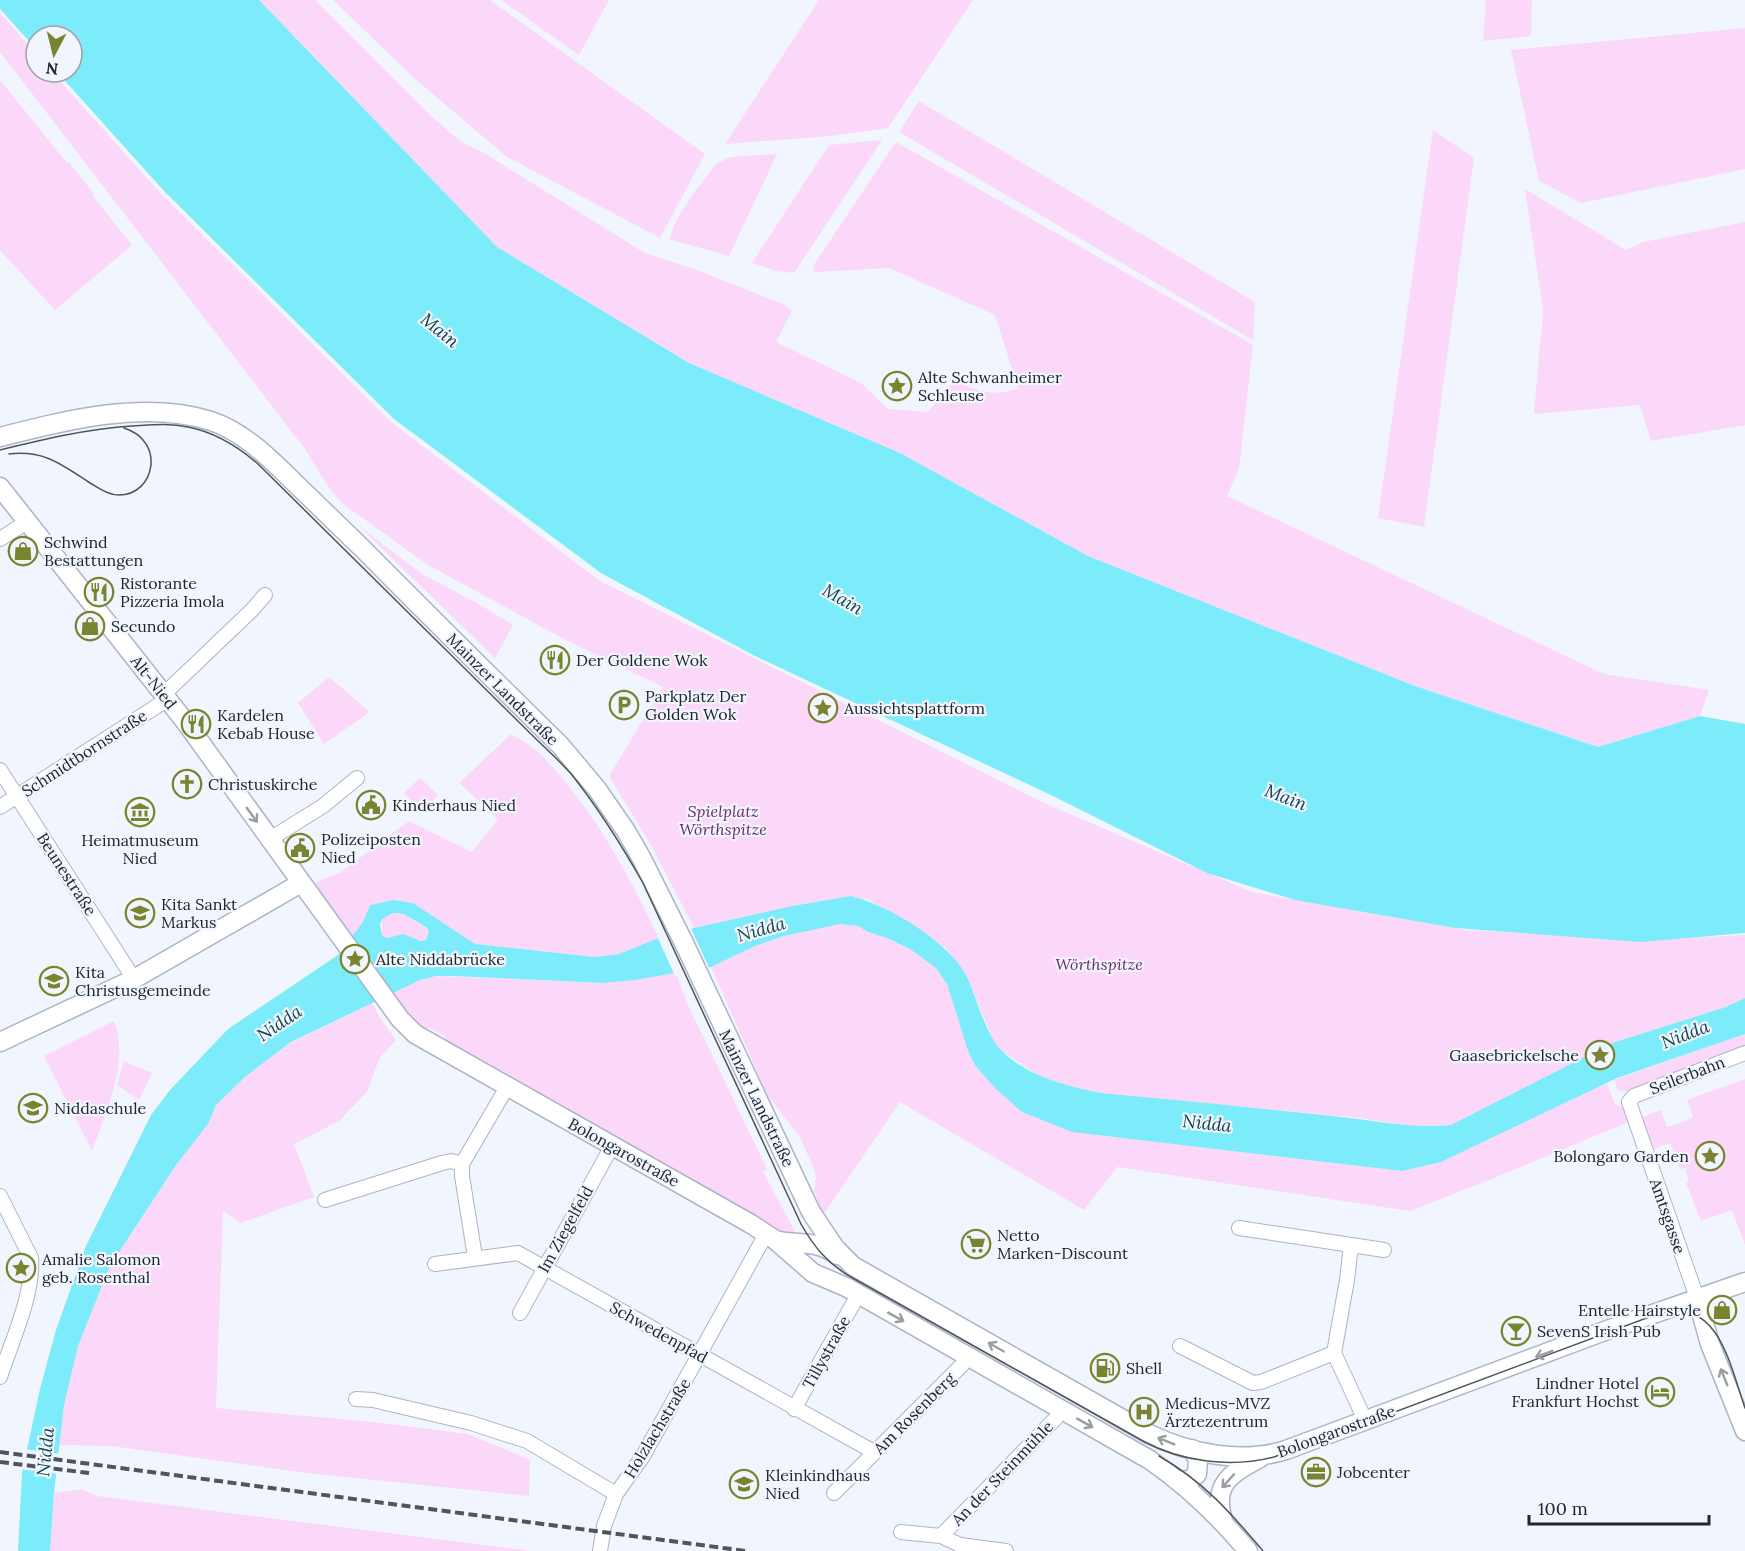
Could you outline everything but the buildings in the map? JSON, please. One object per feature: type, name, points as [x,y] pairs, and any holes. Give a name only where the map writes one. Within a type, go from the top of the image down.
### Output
[{"type":"main road","name":"Mainzer Landstraße","points":[[0,436],[106,415],[152,412],[192,416],[212,422],[245,438],[278,466],[572,759],[597,789],[626,831],[668,909],[811,1212]]},
{"type":"main road","name":"Alt-Nied","points":[[0,487],[166,697],[305,888]]},
{"type":"main road","points":[[0,1042],[134,979],[305,888]]},
{"type":"main road","name":"Bolongarostraße","points":[[305,888],[400,1019],[415,1034],[770,1236],[805,1248]]},
{"type":"main road","points":[[811,1212],[805,1248],[813,1273],[852,1291],[1150,1460],[1178,1480],[1223,1521],[1248,1551]]},
{"type":"main road","name":"Bolongarostraße","points":[[811,1212],[835,1248],[854,1266],[1149,1434],[1163,1441],[1192,1449],[1232,1456],[1264,1456],[1745,1282]]},
{"type":"main road","points":[[805,1248],[854,1266]]},
{"type":"main road","points":[[805,1248],[852,1291]]},
{"type":"main road","points":[[1697,1298],[1710,1344],[1745,1431]]},
{"type":"main road","points":[[1178,1480],[1189,1481],[1197,1474],[1198,1460],[1192,1449]]},
{"type":"main road","points":[[1223,1521],[1218,1500],[1223,1485],[1237,1472],[1264,1456]]},
{"type":"street","points":[[0,539],[28,521]]},
{"type":"street","name":"Schmidtbornstraße","points":[[0,807],[166,697],[265,595]]},
{"type":"street","name":"Beunestraße","points":[[0,770],[134,979]]},
{"type":"street","points":[[270,840],[324,806],[357,778]]},
{"type":"street","name":"Seilerbahn","points":[[1630,1099],[1745,1053]]},
{"type":"street","points":[[475,1257],[462,1164],[507,1087]]},
{"type":"street","name":"Amtsgasse","points":[[1630,1099],[1630,1106],[1697,1298]]},
{"type":"street","name":"Im Ziegelfeld","points":[[520,1313],[612,1146]]},
{"type":"street","points":[[326,1200],[442,1162],[462,1164]]},
{"type":"street","points":[[0,1196],[31,1258],[32,1269],[30,1286],[0,1377]]},
{"type":"street","points":[[1239,1228],[1384,1250]]},
{"type":"street","name":"Holzlachstraße","points":[[600,1551],[604,1526],[615,1494],[644,1456],[699,1354],[770,1236]]},
{"type":"street","points":[[1351,1245],[1334,1353],[1365,1420]]},
{"type":"street","name":"Schwedenpfad","points":[[435,1264],[518,1253],[874,1452]]},
{"type":"street","name":"Tillystraße","points":[[794,1409],[852,1291]]},
{"type":"street","points":[[1180,1346],[1253,1383],[1261,1382],[1334,1353]]},
{"type":"street","name":"Am Rosenberg","points":[[834,1493],[962,1365],[967,1357]]},
{"type":"street","name":"Holzlachstraße","points":[[356,1399],[373,1400],[471,1423],[527,1441],[615,1494]]},
{"type":"street","name":"An der Steinmühle","points":[[941,1536],[1056,1418],[1061,1410]]},
{"type":"street","name":"An der Steinmühle","points":[[901,1532],[941,1536],[960,1545],[1006,1551]]},
{"type":"green space","points":[[259,0],[315,0],[431,116],[460,141],[484,153],[645,253],[697,270],[783,304],[792,311],[776,342],[861,383],[888,409],[928,412],[954,381],[994,393],[1018,388],[995,315],[889,268],[815,272],[813,266],[896,142],[1253,345],[1239,469],[1227,496],[1604,674],[1709,690],[1700,716],[1598,747],[1415,686],[1088,556],[900,453],[733,382],[749,367],[732,382],[689,363],[497,247]]},
{"type":"green space","points":[[333,0],[490,0],[705,154],[660,238],[507,157],[414,78]]},
{"type":"green space","points":[[501,0],[609,0],[579,55]]},
{"type":"green space","points":[[819,0],[973,0],[888,128],[831,136],[725,144]]},
{"type":"green space","points":[[1486,0],[1532,0],[1531,36],[1483,41]]},
{"type":"green space","name":"Wörthspitze","points":[[0,13],[24,40],[24,83],[0,52]]},
{"type":"green space","points":[[1745,28],[1745,169],[1581,203],[1539,181],[1511,50]]},
{"type":"green space","points":[[0,80],[67,163],[69,162],[132,245],[55,310],[0,250]]},
{"type":"green space","name":"Wörthspitze","points":[[25,84],[63,84],[161,194],[391,422],[600,581],[1042,802],[1252,892],[1465,930],[1648,940],[1745,935],[1745,998],[1726,1007],[1612,1043],[1451,1125],[1411,1126],[1361,1118],[1101,1093],[1063,1085],[1039,1076],[1002,1051],[994,1042],[967,976],[946,948],[869,900],[851,896],[792,906],[694,928],[652,847],[609,776],[663,687],[564,639],[428,565],[343,504],[329,488],[305,449]]},
{"type":"green space","points":[[919,101],[1255,302],[1253,340],[899,132]]},
{"type":"green space","points":[[1433,130],[1474,158],[1424,527],[1378,518]]},
{"type":"green space","points":[[882,140],[794,273],[777,271],[752,263],[829,145]]},
{"type":"green space","points":[[777,154],[729,256],[669,239],[676,221],[692,195],[717,163],[731,157]]},
{"type":"green space","points":[[1525,189],[1626,250],[1643,242],[1745,222],[1745,425],[1651,441],[1640,405],[1534,414],[1543,310]]},
{"type":"green space","points":[[359,526],[422,574],[513,625],[495,658]]},
{"type":"green space","points":[[329,677],[370,712],[324,744],[298,703]]},
{"type":"green space","points":[[511,734],[538,752],[557,772],[591,816],[621,864],[659,938],[619,954],[594,957],[475,944],[413,903],[394,900],[370,905],[363,922],[352,938],[312,884],[341,872],[409,821],[472,852],[498,819],[459,783]]},
{"type":"green space","points":[[420,778],[438,795],[423,812],[404,793]]},
{"type":"green space","points":[[393,913],[404,914],[427,929],[429,932],[426,940],[421,941],[403,934],[387,938],[382,935],[382,919]]},
{"type":"green space","points":[[840,924],[858,926],[887,938],[910,949],[936,968],[947,984],[968,1051],[1022,1112],[1072,1132],[1402,1171],[1441,1162],[1607,1083],[1615,1105],[1625,1107],[1631,1121],[1410,1211],[1117,1167],[1084,1210],[900,1102],[823,1215],[814,1191],[816,1177],[800,1137],[768,1096],[711,967],[755,946],[784,936]]},
{"type":"green space","points":[[676,973],[687,1003],[767,1169],[763,1172],[797,1235],[789,1237],[447,1043],[445,1036],[430,1028],[421,1028],[408,1017],[392,993],[420,980],[436,976],[603,983]]},
{"type":"green space","points":[[372,1003],[396,1040],[380,1057],[367,1092],[339,1121],[294,1144],[314,1197],[241,1223],[223,1211],[216,1408],[374,1422],[468,1434],[530,1460],[529,1496],[307,1473],[112,1446],[59,1445],[64,1405],[78,1346],[110,1266],[176,1165],[208,1124],[215,1105],[246,1076],[292,1042]]},
{"type":"green space","points":[[114,1021],[118,1036],[118,1069],[109,1104],[92,1151],[44,1056]]},
{"type":"green space","points":[[1745,1034],[1745,1048],[1627,1092],[1618,1090],[1614,1080]]},
{"type":"green space","points":[[124,1061],[152,1073],[139,1100],[117,1085]]},
{"type":"green space","name":"Bolongaro Garden","points":[[1745,1079],[1745,1245],[1732,1210],[1701,1221],[1686,1183],[1689,1181],[1685,1168],[1680,1169],[1670,1143],[1654,1149],[1642,1117],[1661,1110],[1667,1127],[1686,1121],[1693,1117],[1687,1100]]},
{"type":"green space","points":[[82,1489],[97,1496],[531,1551],[50,1551],[54,1493]]},
{"type":"water","name":"Main","points":[[0,0],[259,0],[497,247],[689,363],[900,453],[1088,556],[1415,686],[1598,747],[1700,716],[1745,724],[1745,933],[1641,942],[1455,928],[1295,900],[1207,873],[1053,796],[753,655],[601,573],[394,419],[164,191],[68,84],[84,84],[84,24],[24,24],[24,36],[0,9]]},
{"type":"water","name":"Nidda","points":[[851,896],[883,908],[917,927],[934,939],[960,965],[991,1035],[1001,1050],[1035,1074],[1101,1093],[1407,1125],[1451,1125],[1612,1043],[1726,1007],[1745,998],[1745,1034],[1617,1078],[1441,1162],[1402,1171],[1072,1132],[1022,1112],[995,1088],[975,1065],[968,1051],[947,984],[936,968],[910,949],[858,926],[840,924],[784,936],[755,946],[711,967],[634,980],[603,983],[436,976],[420,980],[291,1042],[246,1076],[216,1105],[208,1124],[176,1165],[110,1266],[78,1346],[64,1405],[50,1551],[18,1551],[22,1473],[40,1389],[56,1330],[86,1246],[151,1115],[170,1090],[228,1029],[338,955],[363,922],[370,905],[394,900],[413,903],[475,944],[594,957],[619,954],[659,938],[694,928],[792,906]],"holes":[[[393,913],[404,914],[427,928],[429,932],[426,940],[421,941],[403,934],[387,938],[382,935],[380,925],[382,919]]]},
{"type":"pier","points":[[690,926],[710,970],[675,976],[657,936]]},
{"type":"pier","points":[[24,1449],[61,1454],[59,1474],[20,1469]]},
{"type":"tram line","points":[[0,450],[99,429],[167,425],[198,429],[216,436],[233,445],[257,463],[563,765],[592,801],[643,883],[801,1224],[822,1254],[851,1277],[1143,1441],[1174,1454],[1207,1461],[1241,1462],[1274,1457],[1660,1313],[1680,1311],[1696,1315],[1709,1325],[1719,1339],[1734,1373],[1745,1408]]},
{"type":"tram line","points":[[9,454],[42,456],[61,464],[107,493],[115,495],[131,493],[141,486],[147,477],[151,466],[150,455],[146,444],[137,435],[124,428]]},
{"type":"tram line","points":[[1159,1456],[1203,1487],[1263,1551]]},
{"type":"railway","points":[[0,1452],[746,1551]]},
{"type":"railway","points":[[0,1462],[89,1473]]},
{"type":"place","name":"Alte Schwanheimer Schleuse","points":[[897,386]]},
{"type":"place","name":"Schwind Bestattungen","points":[[23,551]]},
{"type":"place","name":"Ristorante Pizzeria Imola","points":[[99,592]]},
{"type":"place","name":"Secundo","points":[[90,626]]},
{"type":"place","name":"Der Goldene Wok","points":[[555,660]]},
{"type":"place","name":"Parkplatz Der Golden Wok","points":[[624,705]]},
{"type":"place","name":"Aussichtsplattform","points":[[823,708]]},
{"type":"place","name":"Kardelen Kebab House","points":[[196,724]]},
{"type":"place","name":"Christuskirche","points":[[187,784]]},
{"type":"place","name":"Kinderhaus Nied","points":[[371,805]]},
{"type":"place","name":"Heimatmuseum Nied","points":[[140,812]]},
{"type":"place","name":"Polizeiposten Nied","points":[[300,848]]},
{"type":"place","name":"Kita Sankt Markus","points":[[140,913]]},
{"type":"place","name":"Alte Niddabrücke","points":[[355,959]]},
{"type":"place","name":"Kita Christusgemeinde","points":[[54,981]]},
{"type":"place","name":"Gaasebrickelsche","points":[[1600,1055]]},
{"type":"place","name":"Niddaschule","points":[[33,1108]]},
{"type":"place","name":"Bolongaro Garden","points":[[1710,1156]]},
{"type":"place","name":"Netto Marken-Discount","points":[[976,1244]]},
{"type":"place","name":"Amalie Salomon geb. Rosenthal","points":[[21,1268]]},
{"type":"place","name":"Entelle Hairstyle","points":[[1722,1310]]},
{"type":"place","name":"SevenS Irish Pub","points":[[1516,1331]]},
{"type":"place","name":"Shell","points":[[1105,1368]]},
{"type":"place","name":"Lindner Hotel Frankfurt Hochst","points":[[1660,1392]]},
{"type":"place","name":"Medicus-MVZ Ärztezentrum","points":[[1144,1412]]},
{"type":"place","name":"Jobcenter","points":[[1316,1472]]},
{"type":"place","name":"Kleinkindhaus Nied","points":[[744,1484]]},
{"type":"park label","name":"Spielplatz Wörthspitze","points":[[723,820]]}]
